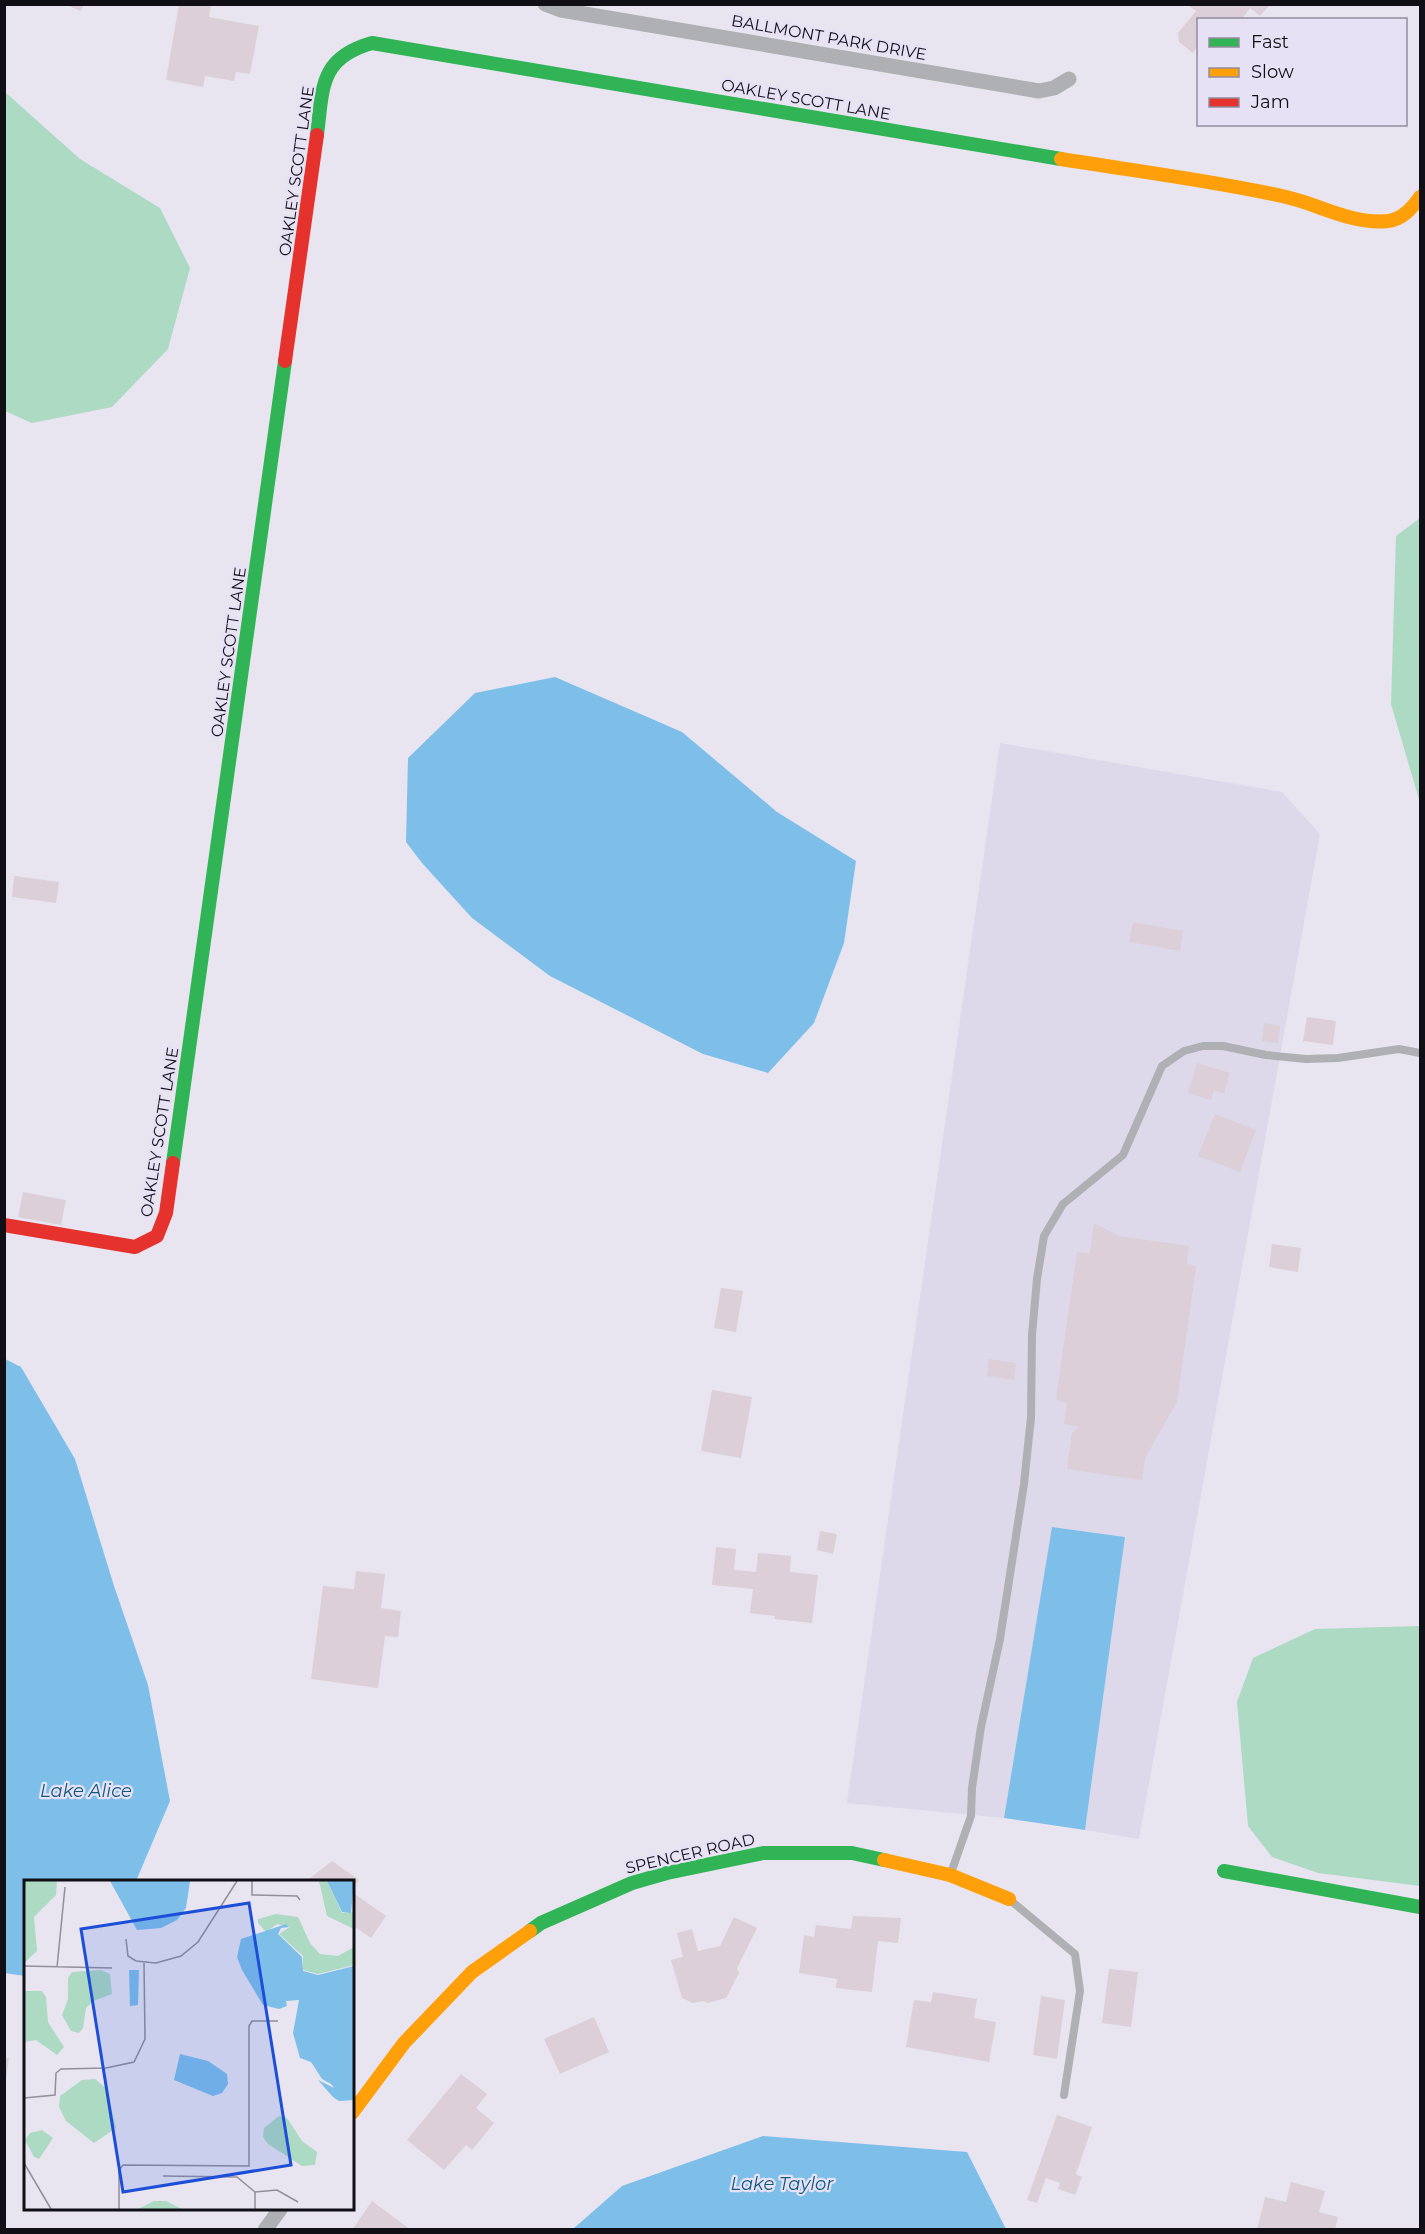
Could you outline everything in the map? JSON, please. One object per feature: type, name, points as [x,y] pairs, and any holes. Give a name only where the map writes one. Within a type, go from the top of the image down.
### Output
[{"type":"street","name":"BALLMONT PARK DRIVE","points":[[544,4],[561,10],[1039,91],[1054,88],[1070,80]]},
{"type":"street","name":"OAKLEY SCOTT LANE","points":[[4,1225],[135,1247],[157,1236],[166,1213],[324,84],[332,66],[348,50],[372,43],[1284,196],[1366,221],[1390,222],[1412,210],[1420,197]]},
{"type":"street","name":"SPENCER ROAD","points":[[354,2110],[404,2043],[472,1972],[541,1923],[632,1883],[763,1853],[852,1853],[950,1875],[1009,1899]]},
{"type":"street","points":[[1224,1871],[1420,1907]]},
{"type":"street","points":[[265,2229],[279,2210]]},
{"type":"lane","points":[[950,1875],[971,1816],[972,1788],[981,1727],[1000,1639],[1024,1484],[1030,1417],[1032,1335],[1044,1236],[1063,1204],[1123,1155],[1162,1066],[1184,1051],[1203,1046],[1224,1046],[1266,1055],[1306,1059],[1338,1058],[1399,1049],[1420,1053]]},
{"type":"lane","points":[[1009,1899],[1074,1954],[1080,1991],[1064,2096]]},
{"type":"shaded area","points":[[1000,743],[1282,792],[1320,834],[1139,1839],[1085,1830],[1125,1537],[1053,1527],[1004,1818],[847,1803]]},
{"type":"green space","points":[[5,92],[80,159],[160,208],[190,268],[168,349],[112,407],[32,423],[5,411]]},
{"type":"green space","points":[[1420,518],[1420,803],[1391,704],[1396,536]]},
{"type":"green space","points":[[1420,1626],[1420,1886],[1318,1873],[1272,1857],[1248,1826],[1237,1702],[1253,1658],[1315,1629]]},
{"type":"water","points":[[555,677],[682,732],[777,812],[856,861],[844,943],[814,1023],[768,1073],[703,1054],[550,976],[472,918],[406,842],[408,758],[475,693]]},
{"type":"water","name":"Lake Alice","points":[[5,1359],[21,1367],[75,1459],[114,1586],[148,1685],[170,1801],[136,1880],[24,1880],[24,1976],[4,1973]]},
{"type":"water","points":[[1052,1527],[1125,1537],[1085,1830],[1004,1818]]},
{"type":"water","name":"Lake Taylor","points":[[763,2136],[967,2152],[1006,2229],[573,2229],[622,2186]]},
{"type":"building","points":[[64,4],[84,4],[81,11]]},
{"type":"building","points":[[179,4],[211,4],[209,17],[259,26],[250,74],[236,72],[234,81],[205,76],[203,87],[166,80]]},
{"type":"building","points":[[1188,5],[1270,5],[1260,16],[1250,8],[1242,18],[1197,18],[1197,47],[1193,53],[1179,42],[1178,33],[1196,11]]},
{"type":"building","points":[[14,876],[59,882],[56,903],[12,897]]},
{"type":"building","points":[[1133,922],[1183,931],[1180,951],[1129,942]]},
{"type":"building","points":[[1307,1017],[1336,1021],[1333,1045],[1303,1041]]},
{"type":"building","points":[[1264,1023],[1280,1026],[1278,1043],[1262,1041]]},
{"type":"building","points":[[1197,1063],[1230,1073],[1224,1094],[1214,1090],[1211,1100],[1188,1093]]},
{"type":"building","points":[[1215,1114],[1256,1130],[1240,1172],[1198,1156]]},
{"type":"building","points":[[23,1192],[66,1200],[61,1225],[18,1217]]},
{"type":"building","points":[[1094,1223],[1119,1236],[1189,1246],[1187,1263],[1196,1267],[1177,1402],[1145,1458],[1142,1480],[1067,1469],[1072,1433],[1079,1427],[1064,1424],[1067,1404],[1056,1399],[1077,1252],[1090,1253]]},
{"type":"building","points":[[1272,1244],[1301,1248],[1298,1272],[1269,1267]]},
{"type":"building","points":[[721,1288],[743,1291],[736,1332],[714,1328]]},
{"type":"building","points":[[989,1359],[1016,1363],[1014,1380],[987,1376]]},
{"type":"building","points":[[712,1390],[752,1397],[741,1458],[701,1451]]},
{"type":"building","points":[[820,1531],[837,1534],[833,1554],[817,1550]]},
{"type":"building","points":[[716,1547],[736,1549],[734,1570],[756,1572],[758,1553],[791,1556],[790,1572],[818,1575],[812,1623],[774,1619],[775,1616],[750,1613],[753,1589],[712,1585]]},
{"type":"building","points":[[356,1571],[385,1574],[381,1608],[401,1611],[398,1637],[385,1636],[378,1688],[311,1679],[323,1586],[354,1589]]},
{"type":"building","points":[[332,1861],[359,1880],[354,1886],[354,1880],[308,1880]]},
{"type":"building","points":[[354,1893],[386,1916],[371,1938],[354,1926]]},
{"type":"building","points":[[853,1916],[901,1918],[898,1943],[878,1941],[872,1992],[836,1988],[837,1979],[799,1973],[804,1935],[814,1937],[816,1925],[851,1929]]},
{"type":"building","points":[[734,1917],[757,1928],[737,1968],[739,1973],[726,1998],[708,2003],[703,2001],[693,2003],[682,1998],[671,1960],[683,1957],[677,1933],[692,1929],[698,1951],[720,1946]]},
{"type":"building","points":[[1109,1969],[1138,1972],[1131,2027],[1102,2023]]},
{"type":"building","points":[[933,1992],[977,1999],[974,2018],[996,2022],[989,2062],[906,2047],[914,2000],[931,2002]]},
{"type":"building","points":[[1041,1996],[1065,2000],[1057,2059],[1033,2055]]},
{"type":"building","points":[[594,2017],[609,2052],[560,2074],[544,2039]]},
{"type":"building","points":[[4,2057],[9,2058],[6,2079],[4,2078]]},
{"type":"building","points":[[461,2074],[487,2094],[476,2108],[494,2123],[472,2150],[466,2145],[444,2170],[407,2140]]},
{"type":"building","points":[[1057,2115],[1092,2127],[1076,2174],[1082,2177],[1075,2195],[1058,2189],[1060,2183],[1046,2178],[1037,2203],[1027,2200]]},
{"type":"building","points":[[1291,2182],[1325,2191],[1319,2212],[1338,2217],[1335,2230],[1257,2230],[1265,2197],[1286,2202]]},
{"type":"building","points":[[372,2201],[411,2230],[352,2230]]},
{"type":"traffic: fast","points":[[317,135],[323,89],[333,66],[355,49],[372,43],[1061,159]]},
{"type":"traffic: fast","points":[[173,1163],[285,361]]},
{"type":"traffic: fast","points":[[530,1931],[541,1923],[632,1883],[667,1873],[763,1853],[852,1853],[884,1860]]},
{"type":"traffic: fast","points":[[1224,1871],[1420,1907]]},
{"type":"traffic: slow","points":[[1061,159],[1255,190],[1295,199],[1361,220],[1388,221],[1398,218],[1420,197]]},
{"type":"traffic: slow","points":[[884,1860],[950,1875],[1009,1899]]},
{"type":"traffic: slow","points":[[354,2110],[404,2043],[472,1972],[530,1931]]},
{"type":"traffic: jam","points":[[285,361],[317,135]]},
{"type":"traffic: jam","points":[[4,1225],[135,1247],[157,1236],[166,1213],[173,1163]]}]
